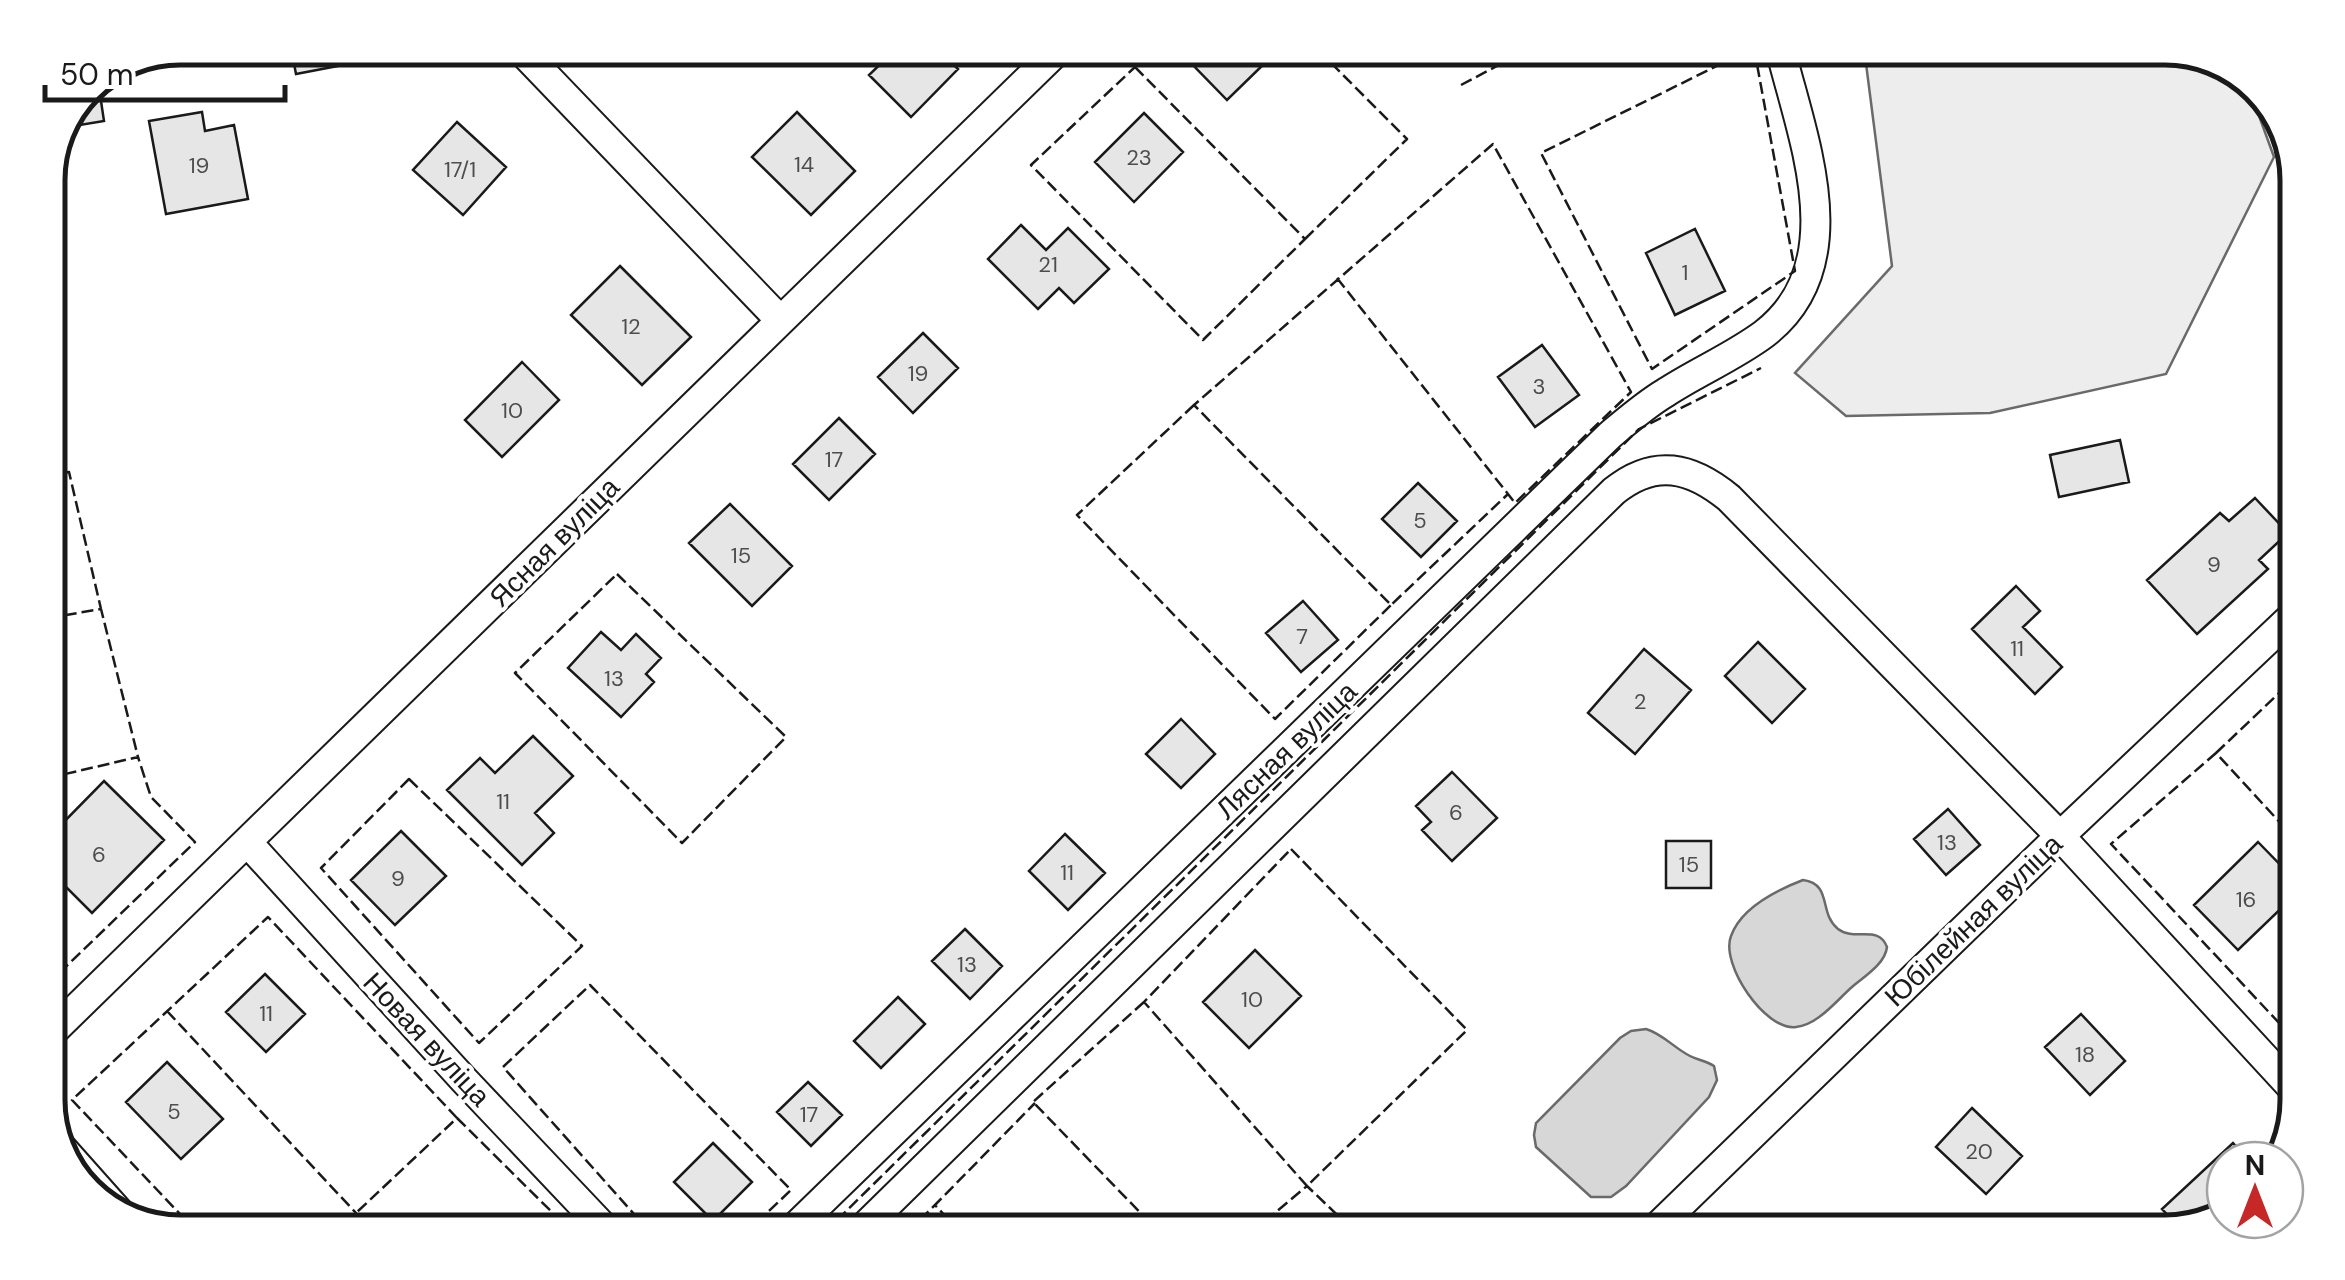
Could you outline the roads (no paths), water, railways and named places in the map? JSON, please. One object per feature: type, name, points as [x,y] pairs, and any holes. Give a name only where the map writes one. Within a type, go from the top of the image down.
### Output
[{"type":"street","points":[[536,65],[780,320]]},
{"type":"street","name":"Ясная вуліца","points":[[65,1020],[1042,65]]},
{"type":"street","name":"Лясная вуліца","points":[[807,1215],[1610,435],[1665,392],[1763,335],[1785,314],[1810,267],[1817,213],[1784,65]]},
{"type":"street","name":"Лясная вуліца","points":[[876,1215],[1614,491],[1642,473],[1679,470],[1699,477],[1729,498],[2060,836],[2280,1074]]},
{"type":"street","name":"Юбілейная вуліца","points":[[1670,1215],[2280,628]]},
{"type":"street","name":"Новая вуліца","points":[[248,844],[592,1215]]}]
